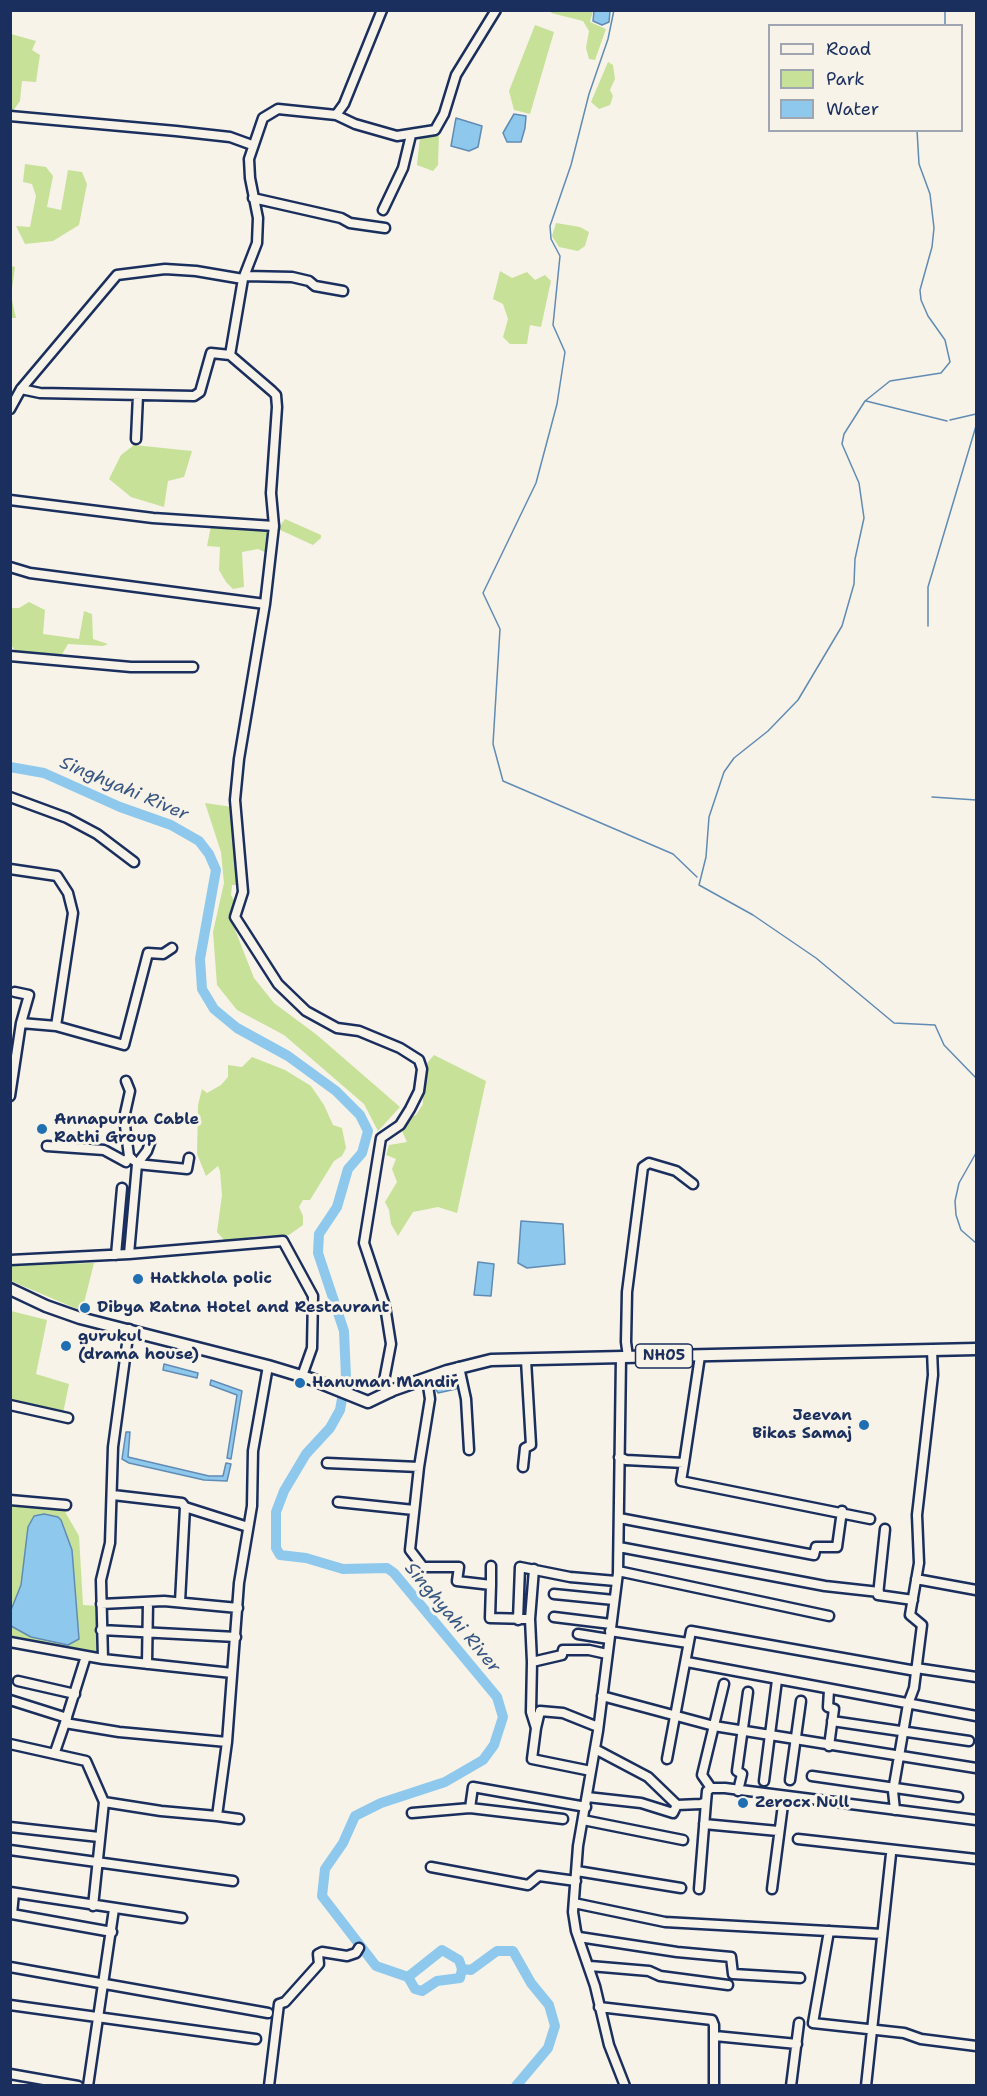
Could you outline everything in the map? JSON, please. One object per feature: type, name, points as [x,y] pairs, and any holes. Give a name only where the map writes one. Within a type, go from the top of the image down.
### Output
[{"type":"main road","name":"NH05","points":[[10,1289],[46,1306],[80,1318],[268,1366],[307,1378],[368,1402],[459,1367],[491,1360],[976,1349]]},
{"type":"street","points":[[336,115],[345,104],[382,10]]},
{"type":"street","points":[[230,355],[244,278],[257,243],[258,229],[249,168],[252,145],[263,118],[270,111],[278,109],[336,115],[355,124],[397,136],[435,130],[441,124],[456,75],[496,10]]},
{"type":"street","points":[[10,117],[219,136],[252,145]]},
{"type":"street","points":[[383,210],[403,168],[411,135]]},
{"type":"street","points":[[253,198],[331,216],[350,223],[385,228]]},
{"type":"street","points":[[10,409],[21,389],[117,275],[165,269],[196,271],[244,278],[292,278],[309,281],[318,287],[329,286],[343,291]]},
{"type":"street","points":[[21,389],[40,393],[198,395],[211,353],[230,355],[276,395],[271,493],[274,526],[265,604],[239,759],[235,800],[243,892],[236,917],[278,984],[306,1011],[337,1028],[359,1031],[400,1048],[419,1060],[422,1069],[419,1091],[410,1109],[400,1125],[381,1138],[364,1243],[385,1306],[391,1344],[383,1386],[391,1392]]},
{"type":"street","points":[[136,439],[138,395]]},
{"type":"street","points":[[10,500],[153,519],[274,526]]},
{"type":"street","points":[[10,567],[30,573],[265,604]]},
{"type":"street","points":[[10,656],[131,667],[193,668]]},
{"type":"street","points":[[10,797],[67,818],[97,834],[134,862]]},
{"type":"street","points":[[10,869],[57,876],[68,893],[73,917],[56,1026]]},
{"type":"street","points":[[21,1023],[56,1026],[124,1045],[148,953],[163,954],[172,948]]},
{"type":"street","points":[[10,1096],[21,1023],[29,995],[15,992]]},
{"type":"street","points":[[126,1081],[130,1091],[124,1118],[128,1159]]},
{"type":"street","points":[[129,1254],[137,1164],[147,1151],[151,1140]]},
{"type":"street","points":[[46,1146],[104,1150],[137,1164],[187,1169],[189,1158]]},
{"type":"street","points":[[625,2085],[613,2058],[590,1966],[579,1937],[574,1903],[578,1846],[595,1749],[617,1576],[619,1457],[627,1292],[643,1167],[649,1163],[676,1171],[693,1184]]},
{"type":"street","points":[[116,1255],[122,1188]]},
{"type":"street","points":[[10,1260],[116,1255],[283,1241],[312,1296],[312,1348],[307,1378]]},
{"type":"street","points":[[103,1659],[101,1580],[110,1543],[113,1447],[129,1329]]},
{"type":"street","points":[[895,1810],[894,1787],[922,1625],[910,1615],[920,1563],[918,1498],[933,1375],[932,1350]]},
{"type":"street","points":[[700,1356],[681,1481],[842,1511],[870,1519]]},
{"type":"street","points":[[523,1467],[525,1449],[531,1445],[526,1360]]},
{"type":"street","points":[[217,1816],[227,1742],[242,1564],[252,1506],[253,1451],[268,1366]]},
{"type":"street","points":[[459,1367],[466,1399],[469,1450]]},
{"type":"street","points":[[427,1379],[430,1398],[419,1467],[410,1550],[423,1567],[459,1567],[457,1581],[491,1585]]},
{"type":"street","points":[[10,1405],[68,1418]]},
{"type":"street","points":[[619,1457],[626,1460],[684,1463]]},
{"type":"street","points":[[327,1463],[419,1467]]},
{"type":"street","points":[[113,1496],[182,1503],[184,1507],[248,1527]]},
{"type":"street","points":[[10,1500],[66,1505]]},
{"type":"street","points":[[338,1502],[414,1510]]},
{"type":"street","points":[[180,1602],[184,1507]]},
{"type":"street","points":[[619,1518],[814,1555],[816,1547],[837,1547],[842,1511]]},
{"type":"street","points":[[885,1529],[878,1595],[913,1600]]},
{"type":"street","points":[[619,1547],[825,1586],[879,1592]]},
{"type":"street","points":[[491,1566],[490,1618],[530,1619]]},
{"type":"street","points":[[518,1620],[520,1567],[570,1577],[617,1576],[829,1616]]},
{"type":"street","points":[[534,1569],[530,1619],[531,1712],[536,1728]]},
{"type":"street","points":[[916,1579],[976,1590]]},
{"type":"street","points":[[554,1594],[614,1600]]},
{"type":"street","points":[[147,1664],[148,1602]]},
{"type":"street","points":[[101,1604],[180,1602],[238,1608]]},
{"type":"street","points":[[554,1617],[610,1631],[688,1643]]},
{"type":"street","points":[[101,1630],[236,1637]]},
{"type":"street","points":[[578,1634],[610,1631]]},
{"type":"street","points":[[668,1760],[691,1631],[916,1670],[976,1677]]},
{"type":"street","points":[[10,1642],[103,1659],[232,1672]]},
{"type":"street","points":[[532,1662],[562,1655],[563,1650],[589,1650],[607,1654]]},
{"type":"street","points":[[55,1752],[86,1656]]},
{"type":"street","points":[[687,1662],[976,1716]]},
{"type":"street","points":[[764,1780],[777,1680]]},
{"type":"street","points":[[18,1681],[75,1694]]},
{"type":"street","points":[[724,1684],[702,1775],[711,1788],[976,1820]]},
{"type":"street","points":[[828,1690],[828,1707],[834,1709],[829,1746]]},
{"type":"street","points":[[738,1791],[742,1774],[737,1771],[741,1731],[748,1692]]},
{"type":"street","points":[[602,1696],[714,1726],[795,1741],[976,1768]]},
{"type":"street","points":[[10,1700],[66,1720],[119,1732],[227,1742]]},
{"type":"street","points":[[790,1780],[801,1701]]},
{"type":"street","points":[[591,1771],[532,1760],[536,1728],[540,1711],[563,1713],[598,1727]]},
{"type":"street","points":[[832,1720],[969,1741]]},
{"type":"street","points":[[10,1744],[55,1752],[86,1761],[104,1802],[93,1906]]},
{"type":"street","points":[[595,1749],[648,1777],[677,1805],[706,1802]]},
{"type":"street","points":[[812,1776],[958,1797]]},
{"type":"street","points":[[470,1808],[472,1787],[586,1807]]},
{"type":"street","points":[[699,1889],[707,1791],[711,1788]]},
{"type":"street","points":[[587,1797],[641,1803],[673,1813],[677,1805]]},
{"type":"street","points":[[772,1889],[784,1797]]},
{"type":"street","points":[[104,1802],[161,1812],[238,1819]]},
{"type":"street","points":[[412,1813],[470,1808],[563,1819]]},
{"type":"street","points":[[583,1820],[683,1839]]},
{"type":"street","points":[[704,1824],[778,1831]]},
{"type":"street","points":[[10,1827],[99,1837]]},
{"type":"street","points":[[798,1839],[976,1859]]},
{"type":"street","points":[[10,1850],[233,1881]]},
{"type":"street","points":[[866,2085],[891,1854]]},
{"type":"street","points":[[431,1867],[528,1885],[539,1876],[576,1881]]},
{"type":"street","points":[[577,1871],[681,1888]]},
{"type":"street","points":[[112,1932],[11,1914],[13,1892],[182,1918]]},
{"type":"street","points":[[574,1903],[665,1922],[882,1934]]},
{"type":"street","points":[[88,2085],[114,1909]]},
{"type":"street","points":[[830,1931],[813,2023],[872,2029],[976,2046]]},
{"type":"street","points":[[579,1937],[677,1952],[731,1957],[733,1974],[800,1978]]},
{"type":"street","points":[[268,2085],[279,2004],[285,2002],[319,1964],[318,1954],[322,1952],[347,1956],[356,1953],[359,1948]]},
{"type":"street","points":[[590,1966],[649,1971],[660,1976],[728,1985]]},
{"type":"street","points":[[10,1967],[268,2013]]},
{"type":"street","points":[[10,2005],[256,2039]]},
{"type":"street","points":[[599,2007],[712,2020],[715,2036],[714,2085]]},
{"type":"street","points":[[791,2085],[800,2022]]},
{"type":"street","points":[[715,2036],[797,2044]]},
{"type":"street","points":[[10,2074],[78,2085]]},
{"type":"green space","points":[[552,11],[593,11],[590,22],[606,29],[595,60],[589,59],[586,48],[589,31],[583,21],[551,13]]},
{"type":"green space","points":[[535,25],[554,32],[530,114],[514,110],[509,91]]},
{"type":"green space","points":[[11,34],[36,41],[32,50],[40,55],[36,82],[22,81],[20,101],[11,114]]},
{"type":"green space","points":[[608,62],[613,65],[615,79],[610,90],[613,96],[610,105],[599,109],[591,102]]},
{"type":"green space","points":[[439,133],[438,165],[433,171],[417,165],[420,137]]},
{"type":"green space","points":[[25,164],[46,167],[53,176],[47,207],[61,210],[68,170],[82,172],[87,184],[79,225],[53,241],[25,244],[16,226],[30,227],[36,196],[32,184],[23,182]]},
{"type":"green space","points":[[556,223],[580,227],[589,232],[585,246],[578,251],[559,247],[552,236]]},
{"type":"green space","points":[[11,266],[15,267],[11,296]]},
{"type":"green space","points":[[500,271],[512,278],[527,272],[535,280],[545,275],[551,281],[541,327],[530,325],[527,344],[510,344],[503,337],[508,319],[503,304],[493,299]]},
{"type":"green space","points":[[11,296],[16,318],[11,318]]},
{"type":"green space","points":[[134,445],[192,451],[184,477],[168,481],[164,507],[131,497],[109,479],[121,455]]},
{"type":"green space","points":[[285,519],[321,535],[321,538],[313,545],[278,529]]},
{"type":"green space","points":[[211,526],[269,529],[267,553],[258,549],[242,552],[244,587],[233,589],[219,570],[220,547],[207,546]]},
{"type":"green space","points":[[29,602],[45,610],[43,634],[79,639],[84,611],[92,614],[93,639],[108,644],[103,646],[68,644],[61,656],[18,654],[11,645],[10,608],[19,608]]},
{"type":"green space","points":[[205,803],[232,807],[238,871],[237,885],[232,885],[231,895],[235,902],[232,922],[254,978],[274,1003],[317,1035],[400,1107],[378,1131],[364,1104],[284,1035],[237,1010],[217,985],[213,932],[224,883],[221,852]]},
{"type":"green space","points":[[434,1055],[486,1081],[457,1213],[438,1207],[413,1212],[398,1236],[391,1224],[385,1202],[397,1182],[392,1169],[396,1159],[386,1155],[389,1145],[407,1142],[402,1131],[404,1119],[416,1115],[423,1104],[422,1069]]},
{"type":"green space","points":[[252,1057],[285,1070],[311,1086],[324,1105],[333,1125],[342,1128],[346,1148],[342,1156],[334,1161],[310,1200],[303,1200],[299,1207],[303,1216],[303,1225],[289,1235],[256,1236],[226,1242],[217,1232],[222,1195],[220,1171],[218,1166],[206,1176],[197,1154],[198,1105],[202,1089],[207,1093],[221,1085],[228,1077],[228,1065],[242,1067]]},
{"type":"green space","points":[[94,1263],[82,1311],[11,1281],[11,1265]]},
{"type":"green space","points":[[11,1311],[47,1320],[36,1374],[69,1384],[63,1413],[11,1400]]},
{"type":"green space","points":[[11,1503],[64,1510],[79,1536],[83,1605],[99,1606],[99,1656],[11,1638]]},
{"type":"water","points":[[594,11],[610,11],[609,22],[602,25],[593,21]]},
{"type":"water","points":[[514,114],[526,116],[525,128],[521,142],[507,142],[503,133]]},
{"type":"water","points":[[456,118],[482,126],[478,147],[469,151],[451,146]]},
{"type":"water","points":[[521,1221],[563,1224],[565,1264],[527,1268],[518,1263]]},
{"type":"water","points":[[478,1262],[494,1264],[491,1296],[474,1295]]},
{"type":"water","points":[[164,1364],[198,1373],[197,1378],[163,1370]]},
{"type":"water","points":[[211,1380],[242,1391],[231,1459],[227,1458],[237,1395],[210,1385]]},
{"type":"water","points":[[453,1381],[457,1384],[456,1389],[438,1393],[434,1386]]},
{"type":"water","points":[[126,1432],[130,1432],[128,1457],[209,1476],[223,1476],[226,1463],[231,1464],[227,1481],[204,1480],[129,1463],[122,1459]]},
{"type":"water","points":[[44,1514],[58,1517],[61,1520],[72,1550],[79,1639],[68,1645],[31,1637],[11,1626],[11,1610],[21,1585],[28,1527],[34,1516]]},
{"type":"waterway","points":[[614,10],[608,39],[589,94],[571,165],[550,226],[551,239],[560,256],[553,325],[565,352],[557,404],[536,483],[483,593],[500,629],[493,744],[503,781],[673,854],[697,877]]},
{"type":"waterway","points":[[945,10],[945,24]]},
{"type":"waterway","points":[[917,132],[919,164],[930,194],[934,228],[932,247],[920,290],[921,300],[928,316],[945,340],[950,362],[941,373],[890,381],[865,401],[844,434],[842,444],[859,483],[864,518],[855,559],[854,584],[842,626],[798,700],[768,731],[734,758],[724,772],[709,817],[706,857],[699,885],[753,915],[816,958],[894,1023],[935,1025],[944,1045],[976,1078]]},
{"type":"waterway","points":[[866,401],[947,421]]},
{"type":"waterway","points":[[950,420],[976,414]]},
{"type":"waterway","points":[[928,626],[928,587],[976,426]]},
{"type":"waterway","name":"Singhyahi River","points":[[10,767],[44,773],[120,807],[171,825],[199,841],[209,854],[216,870],[200,959],[202,989],[214,1009],[237,1028],[288,1056],[336,1091],[360,1115],[368,1131],[362,1153],[348,1169],[337,1207],[319,1234],[318,1253],[344,1331],[346,1377],[340,1410],[330,1428],[306,1454],[284,1491],[276,1512],[276,1548],[280,1555],[306,1558],[343,1569],[387,1568],[394,1573],[497,1697],[503,1717],[494,1745],[483,1760],[445,1782],[381,1803],[355,1816],[343,1843],[325,1869],[322,1896],[376,1966],[408,1977],[442,1950],[459,1960],[462,1969],[471,1970],[497,1951],[513,1951],[531,1983],[549,2005],[555,2026],[548,2048],[516,2086]]},
{"type":"waterway","points":[[932,797],[976,800]]},
{"type":"waterway","points":[[976,1153],[959,1183],[955,1201],[956,1215],[961,1230],[976,1243]]},
{"type":"waterway","name":"Singhyahi River","points":[[408,1977],[415,1989],[422,1991],[437,1981],[460,1978],[462,1969]]},
{"type":"place","name":"Annapurna Cable Rathi Group","points":[[42,1129]]},
{"type":"place","name":"Hatkhola polic","points":[[138,1279]]},
{"type":"place","name":"Dibya Ratna Hotel and Restaurant","points":[[85,1308]]},
{"type":"place","name":"gurukul (drama house)","points":[[66,1346]]},
{"type":"place","name":"Hanuman Mandir","points":[[300,1383]]},
{"type":"place","name":"Jeevan Bikas Samaj","points":[[864,1425]]},
{"type":"place","name":"Zerocx Null","points":[[743,1803]]}]
